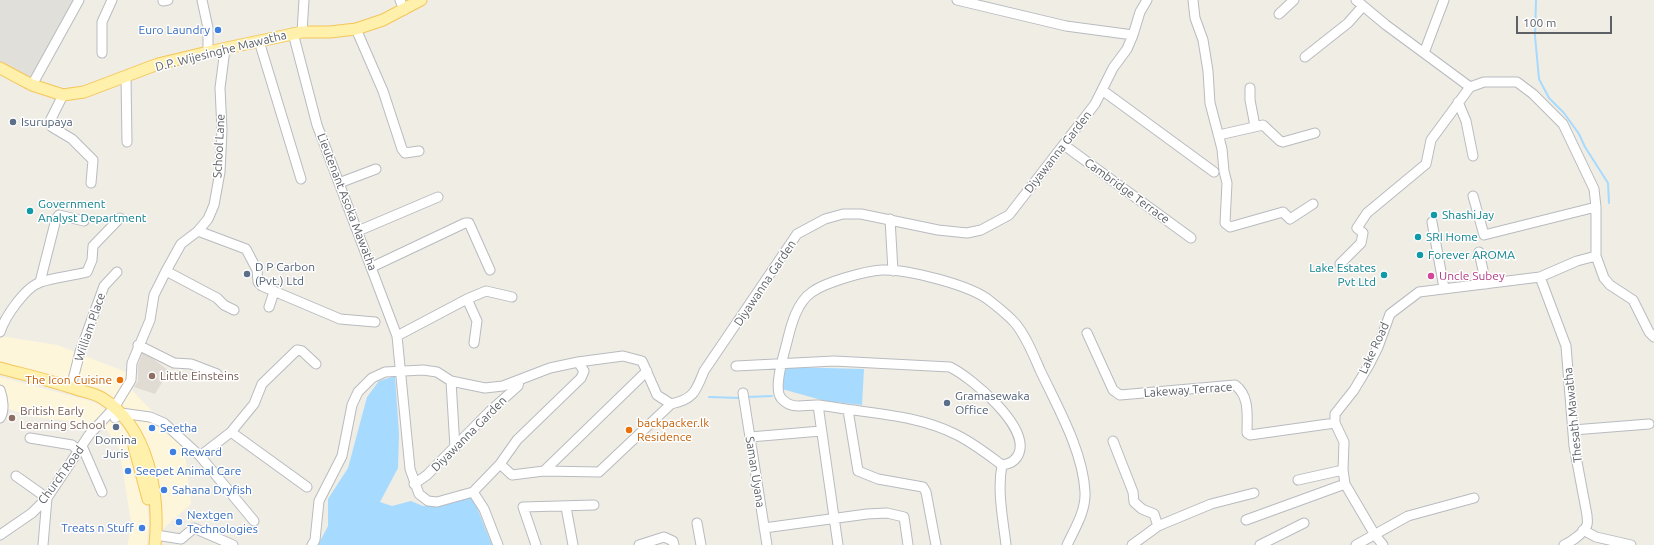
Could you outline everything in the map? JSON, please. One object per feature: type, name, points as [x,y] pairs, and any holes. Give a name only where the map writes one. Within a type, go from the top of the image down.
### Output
[{"type":"main road","name":"D.P. Wijesinghe Mawatha","points":[[0,68],[32,85],[63,95],[84,92],[158,64],[208,52],[297,32],[356,29],[383,20],[402,5],[421,0]]},
{"type":"main road","points":[[0,368],[102,397],[127,431],[134,447],[147,496],[150,518],[148,545]]},
{"type":"main road","points":[[0,375],[87,399],[115,413],[133,428],[141,444],[151,476],[157,518],[156,540]]},
{"type":"street","points":[[32,85],[79,0]]},
{"type":"street","points":[[102,53],[102,22],[112,0]]},
{"type":"street","points":[[202,0],[208,28],[208,52]]},
{"type":"street","name":"Lieutenant Asoka Mawatha","points":[[304,0],[297,32],[317,125],[397,336],[401,370]]},
{"type":"street","points":[[957,0],[1066,26],[1133,35]]},
{"type":"street","name":"Diyawanna Garden","points":[[312,545],[315,540],[319,501],[342,456],[352,405],[358,392],[372,378],[385,372],[423,370],[437,372],[450,381],[485,388],[503,386],[550,368],[578,362],[622,356],[642,362],[657,395],[671,404],[681,402],[694,394],[704,371],[797,234],[825,219],[843,214],[862,214],[938,230],[967,233],[981,230],[1009,215],[1095,104],[1133,35],[1140,12],[1147,0]]},
{"type":"street","points":[[1193,0],[1195,18],[1203,40],[1208,71],[1210,103],[1219,135],[1227,183],[1225,223],[1230,227],[1283,212],[1290,219],[1313,204]]},
{"type":"street","points":[[1279,14],[1294,0]]},
{"type":"street","points":[[1424,53],[1444,0]]},
{"type":"street","points":[[1305,57],[1348,23],[1360,3],[1470,87]]},
{"type":"street","points":[[356,29],[383,91],[402,149],[405,153],[419,151]]},
{"type":"street","points":[[259,41],[301,179]]},
{"type":"street","name":"School Lane","points":[[115,413],[131,380],[132,363],[138,345],[150,320],[154,295],[181,244],[198,231],[208,219],[214,205],[220,172],[222,130],[220,88],[225,49]]},
{"type":"street","points":[[126,77],[127,142]]},
{"type":"street","points":[[1340,264],[1361,243],[1363,233],[1357,228],[1367,213],[1426,164],[1431,140],[1470,87],[1484,82],[1517,82],[1533,94],[1563,124],[1594,189],[1596,207],[1596,256],[1604,278],[1610,285],[1633,300],[1649,332],[1654,337]]},
{"type":"street","points":[[1250,88],[1250,100],[1255,126]]},
{"type":"street","points":[[1102,90],[1214,172]]},
{"type":"street","points":[[63,95],[50,121],[52,127],[72,139],[93,160],[91,183]]},
{"type":"street","points":[[1458,102],[1466,121],[1474,156]]},
{"type":"street","points":[[1219,135],[1263,125],[1283,142],[1315,133]]},
{"type":"street","name":"Cambridge Terrace","points":[[1064,145],[1190,238]]},
{"type":"street","points":[[339,183],[376,169]]},
{"type":"street","points":[[1473,196],[1484,235],[1596,207]]},
{"type":"street","points":[[358,231],[438,197]]},
{"type":"street","points":[[40,282],[56,219],[59,215],[84,221]]},
{"type":"street","points":[[0,332],[6,317],[24,295],[40,282],[87,272],[92,260],[93,246],[120,218]]},
{"type":"street","points":[[890,219],[893,271]]},
{"type":"street","points":[[1432,222],[1444,288]]},
{"type":"street","points":[[372,267],[465,223],[469,223],[490,270]]},
{"type":"street","points":[[198,231],[246,249],[257,270],[258,282],[262,286],[340,319],[375,322]]},
{"type":"street","points":[[1479,252],[1486,284]]},
{"type":"street","name":"Lake Road","points":[[1335,423],[1335,414],[1354,390],[1378,347],[1390,314],[1419,292],[1540,277],[1577,261],[1596,256]]},
{"type":"street","points":[[736,366],[782,362],[834,361],[950,367],[960,372],[1004,412],[1014,424],[1019,436],[1020,450],[1017,458],[1010,464],[1002,465],[970,442],[940,427],[897,416],[818,405],[796,407],[786,402],[779,393],[782,362],[790,330],[797,312],[811,292],[830,283],[880,270],[893,271],[944,280],[988,299],[1016,324],[1028,344],[1071,438],[1084,480],[1086,493],[1081,518],[1067,545]]},
{"type":"street","points":[[166,271],[218,298],[224,305],[234,310]]},
{"type":"street","name":"William Place","points":[[71,387],[80,352],[104,286],[117,272]]},
{"type":"street","name":"Thesath Mawatha","points":[[1540,277],[1566,346],[1572,430],[1587,515],[1587,525],[1583,530]]},
{"type":"street","points":[[397,336],[468,298],[486,291],[512,297]]},
{"type":"street","points":[[269,307],[274,292]]},
{"type":"street","points":[[468,298],[478,321],[474,343]]},
{"type":"street","name":"Lakeway Terrace","points":[[1087,333],[1113,390],[1120,395],[1235,385],[1242,390],[1246,398],[1247,433],[1250,435],[1335,423]]},
{"type":"street","points":[[138,345],[174,363],[190,364],[217,374]]},
{"type":"street","points":[[200,456],[231,432],[254,404],[262,384],[297,350],[302,351],[316,364]]},
{"type":"street","points":[[401,370],[410,469],[414,484],[419,494],[428,501],[437,502],[473,492],[500,464],[517,440],[581,378],[584,371],[578,362]]},
{"type":"street","points":[[544,471],[647,371]]},
{"type":"street","points":[[450,381],[455,448]]},
{"type":"street","name":"Diyawanna Garden","points":[[414,484],[427,476],[490,411],[518,386],[519,381]]},
{"type":"street","points":[[0,390],[2,397],[2,415],[0,418]]},
{"type":"street","name":"Saman Uyana","points":[[743,396],[767,545]]},
{"type":"street","points":[[500,464],[512,475],[544,471],[599,472],[671,404]]},
{"type":"street","points":[[818,405],[838,545]]},
{"type":"street","points":[[848,410],[858,472],[878,479],[923,487],[926,492],[936,545]]},
{"type":"street","points":[[115,413],[150,417],[164,423],[200,456],[254,521]]},
{"type":"street","name":"Church Road","points":[[0,535],[21,521],[47,498],[89,435],[115,413]]},
{"type":"street","points":[[1335,423],[1344,442],[1343,470],[1346,484],[1375,535],[1383,545]]},
{"type":"street","points":[[1572,430],[1649,424]]},
{"type":"street","points":[[750,437],[821,430]]},
{"type":"street","points":[[231,432],[307,487]]},
{"type":"street","points":[[30,438],[72,445],[81,448],[102,492]]},
{"type":"street","points":[[1113,441],[1133,492],[1134,502],[1142,509],[1154,514],[1158,526]]},
{"type":"street","points":[[1002,465],[1000,476],[1006,545]]},
{"type":"street","points":[[1298,480],[1343,470]]},
{"type":"street","points":[[16,476],[47,498],[43,545]]},
{"type":"street","points":[[1246,520],[1346,484]]},
{"type":"street","points":[[473,492],[484,509],[498,545]]},
{"type":"street","points":[[1132,545],[1158,526],[1211,504],[1254,493]]},
{"type":"street","points":[[1356,545],[1408,516],[1474,498]]},
{"type":"street","points":[[536,545],[523,507],[566,507],[594,505]]},
{"type":"street","points":[[566,507],[573,545]]},
{"type":"street","points":[[764,528],[867,514],[897,514],[904,517],[908,545]]},
{"type":"street","points":[[697,523],[701,545]]},
{"type":"street","points":[[1260,545],[1304,523]]},
{"type":"street","points":[[156,540],[181,540],[194,528],[233,545]]},
{"type":"street","points":[[1570,544],[1583,530],[1596,538],[1631,545]]},
{"type":"street","points":[[639,545],[664,537],[673,541],[674,545]]},
{"type":"shaded area","points":[[0,0],[74,0],[32,78],[0,62]]},
{"type":"shaded area","points":[[0,336],[57,345],[131,374],[128,386],[184,445],[191,504],[157,534],[142,444],[102,397],[0,368]]},
{"type":"shaded area","name":"Little Einsteins","points":[[143,351],[169,371],[155,394],[134,387],[138,381],[138,365]]},
{"type":"shaded area","points":[[0,377],[87,400],[98,404],[115,418],[126,431],[143,478],[149,518],[147,545],[127,545],[132,527],[119,448],[107,430],[64,420],[32,417],[0,406]]},
{"type":"water","points":[[784,367],[864,369],[862,405],[825,401],[782,389]]},
{"type":"water","points":[[395,376],[399,434],[398,468],[380,502],[392,506],[411,501],[423,506],[437,506],[472,495],[492,545],[318,545],[328,526],[328,499],[348,468],[367,397],[379,381]]},
{"type":"waterway","points":[[1536,0],[1535,36],[1539,79],[1549,98],[1564,113],[1579,134],[1585,147],[1608,183],[1609,203]]},
{"type":"waterway","points":[[747,397],[772,396]]},
{"type":"waterway","points":[[709,397],[741,398]]},
{"type":"place","name":"Euro Laundry","points":[[218,30]]},
{"type":"place","name":"Isurupaya","points":[[13,122]]},
{"type":"place","name":"Government Analyst Department","points":[[30,211]]},
{"type":"place","name":"ShashiJay","points":[[1434,215]]},
{"type":"place","name":"SRI Home","points":[[1418,237]]},
{"type":"place","name":"Forever AROMA","points":[[1420,255]]},
{"type":"place","name":"D P Carbon (Pvt.) Ltd","points":[[247,274]]},
{"type":"place","name":"Lake Estates Pvt Ltd","points":[[1384,275]]},
{"type":"place","name":"Uncle Subey","points":[[1431,276]]},
{"type":"place","name":"Little Einsteins","points":[[152,376]]},
{"type":"place","name":"The Icon Cuisine","points":[[120,380]]},
{"type":"place","name":"Gramasewaka Office","points":[[947,403]]},
{"type":"place","name":"British Early Learning School","points":[[12,418]]},
{"type":"place","name":"Domina Juris","points":[[116,427]]},
{"type":"place","name":"Seetha","points":[[152,428]]},
{"type":"place","name":"backpacker.lk Residence","points":[[629,430]]},
{"type":"place","name":"Reward","points":[[173,452]]},
{"type":"place","name":"Seepet Animal Care","points":[[128,471]]},
{"type":"place","name":"Sahana Dryfish","points":[[164,490]]},
{"type":"place","name":"Nextgen Technologies","points":[[179,522]]},
{"type":"place","name":"Treats n Stuff","points":[[142,528]]}]
